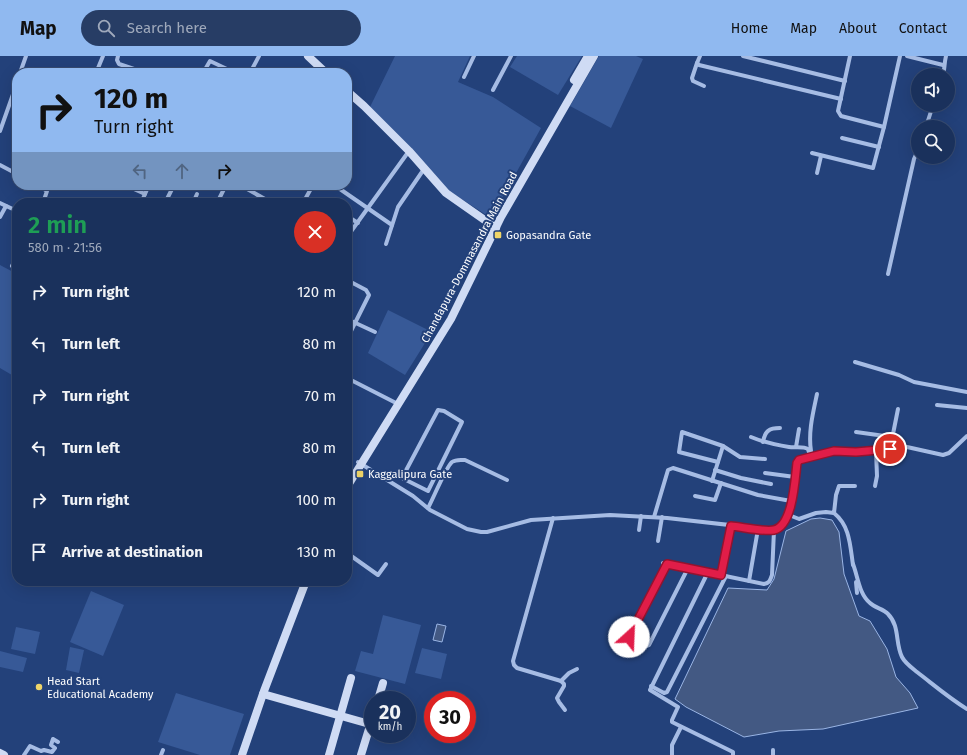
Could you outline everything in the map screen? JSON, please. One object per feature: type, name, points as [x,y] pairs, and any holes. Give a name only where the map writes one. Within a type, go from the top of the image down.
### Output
[{"type":"main road","points":[[308,56],[321,68]]},
{"type":"main road","name":"Chandapura-Dommasandra Main Road","points":[[352,478],[451,319],[494,226],[588,56]]},
{"type":"main road","name":"Chandapura-Dommasandra Main Road","points":[[494,226],[594,56]]},
{"type":"main road","points":[[352,95],[409,151],[446,193],[494,226]]},
{"type":"main road","name":"Chandapura-Dommasandra Main Road","points":[[352,473],[360,463]]},
{"type":"main road","points":[[237,755],[298,586]]},
{"type":"main road","points":[[242,755],[304,586]]},
{"type":"main road","points":[[329,755],[351,678]]},
{"type":"main road","points":[[381,691],[383,683]]},
{"type":"main road","points":[[264,694],[364,720]]},
{"type":"main road","points":[[361,755],[365,743]]},
{"type":"main road","points":[[0,753],[4,755]]},
{"type":"street","points":[[22,68],[26,56]]},
{"type":"street","points":[[98,68],[103,56]]},
{"type":"street","points":[[118,56],[117,60],[119,64],[131,68]]},
{"type":"street","points":[[253,68],[259,56]]},
{"type":"street","points":[[464,77],[474,56]]},
{"type":"street","points":[[493,90],[511,56]]},
{"type":"street","points":[[699,56],[692,78],[693,81],[704,86]]},
{"type":"street","points":[[743,56],[844,81]]},
{"type":"street","points":[[850,56],[838,110],[841,116],[884,126]]},
{"type":"street","points":[[812,153],[873,168],[900,56]]},
{"type":"street","points":[[908,56],[943,65]]},
{"type":"street","points":[[944,68],[946,56]]},
{"type":"street","points":[[206,68],[210,61],[225,68]]},
{"type":"street","points":[[697,63],[699,65],[841,99]]},
{"type":"street","points":[[0,131],[12,97]]},
{"type":"street","points":[[842,138],[879,147]]},
{"type":"street","points":[[352,231],[409,151]]},
{"type":"street","points":[[817,173],[821,156]]},
{"type":"street","points":[[888,274],[913,164]]},
{"type":"street","points":[[0,165],[12,171]]},
{"type":"street","points":[[386,244],[398,207],[424,168]]},
{"type":"street","points":[[136,190],[145,194]]},
{"type":"street","points":[[143,198],[147,190]]},
{"type":"street","points":[[249,190],[263,198]]},
{"type":"street","points":[[341,190],[392,225]]},
{"type":"street","points":[[195,198],[197,194]]},
{"type":"street","points":[[0,203],[12,209]]},
{"type":"street","points":[[0,217],[6,206]]},
{"type":"street","points":[[352,219],[358,223]]},
{"type":"street","points":[[352,283],[366,290],[369,295],[352,331]]},
{"type":"street","points":[[352,321],[375,332]]},
{"type":"street","points":[[855,362],[900,375],[914,382],[967,392]]},
{"type":"street","points":[[352,381],[397,404]]},
{"type":"street","points":[[811,456],[810,430],[817,394]]},
{"type":"street","points":[[937,405],[967,408]]},
{"type":"street","points":[[890,449],[898,409]]},
{"type":"street","points":[[438,410],[444,410],[462,421],[462,425],[430,490],[426,491],[414,484],[402,478],[438,410]]},
{"type":"street","points":[[763,442],[764,434],[768,430],[780,428]]},
{"type":"street","points":[[796,447],[799,429]]},
{"type":"street","points":[[718,462],[679,452],[682,432],[723,446],[740,457],[765,459]]},
{"type":"street","points":[[856,432],[892,437]]},
{"type":"street","points":[[360,463],[428,508],[467,529],[480,532],[496,530],[531,520],[610,515],[662,517],[774,530],[783,525],[789,515],[798,461],[811,456],[834,451],[876,451],[908,447],[944,455],[949,453],[967,436]]},
{"type":"street","points":[[751,437],[763,442],[807,448],[811,456]]},
{"type":"street","points":[[712,481],[723,446]]},
{"type":"street","points":[[875,486],[877,476],[876,451]]},
{"type":"street","points":[[428,508],[452,462],[465,460],[507,480]]},
{"type":"street","points":[[654,517],[668,470],[670,468],[758,495],[791,502]]},
{"type":"street","points":[[716,470],[741,478],[771,484]]},
{"type":"street","points":[[765,473],[795,477]]},
{"type":"street","points":[[695,496],[715,500],[721,483]]},
{"type":"street","points":[[409,494],[414,484]]},
{"type":"street","points":[[834,513],[836,495],[839,486],[855,486]]},
{"type":"street","points":[[789,515],[799,519],[816,513],[826,512],[834,513],[841,519],[848,536],[857,593]]},
{"type":"street","points":[[639,530],[641,516]]},
{"type":"street","points":[[658,541],[662,517]]},
{"type":"street","points":[[553,518],[513,661],[517,668],[561,681],[564,686],[557,698],[565,710]]},
{"type":"street","points":[[651,686],[664,693],[667,692],[723,576],[731,526]]},
{"type":"street","points":[[749,581],[758,529]]},
{"type":"street","points":[[688,568],[650,645],[646,646],[630,638],[629,636],[665,563],[764,584],[770,582],[772,575],[774,530]]},
{"type":"street","points":[[352,557],[378,575],[386,564]]},
{"type":"street","points":[[853,564],[859,585],[867,600],[888,614],[894,624],[897,631],[898,646],[903,659],[947,696],[967,709]]},
{"type":"street","points":[[708,572],[651,686],[650,691],[678,707],[672,722],[733,752],[733,755]]},
{"type":"street","points":[[561,681],[569,673],[577,669]]},
{"type":"street","points":[[672,755],[672,745],[681,727]]},
{"type":"street","points":[[24,755],[30,746],[41,751],[44,750],[52,752],[55,748],[50,745],[53,739],[58,742]]},
{"type":"street","points":[[160,755],[163,750]]},
{"type":"street","points":[[773,750],[773,755]]},
{"type":"shaded area","points":[[395,56],[470,56],[458,82],[493,97],[541,128],[491,218],[446,189],[370,107]]},
{"type":"shaded area","points":[[517,56],[582,56],[558,95],[510,67]]},
{"type":"shaded area","points":[[599,56],[636,56],[643,59],[611,128],[570,106]]},
{"type":"shaded area","points":[[0,265],[12,271],[12,375],[0,368]]},
{"type":"shaded area","points":[[388,310],[432,332],[405,375],[368,353]]},
{"type":"shaded area","points":[[820,518],[832,520],[839,532],[844,574],[859,616],[870,621],[887,649],[896,677],[910,693],[918,708],[823,729],[779,731],[744,737],[686,707],[675,699],[728,588],[767,590],[774,579],[786,531],[811,519]]},
{"type":"shaded area","points":[[91,591],[124,605],[103,656],[70,642]]},
{"type":"shaded area","points":[[383,615],[421,625],[405,684],[355,671],[361,651],[373,654]]},
{"type":"shaded area","points":[[437,624],[446,626],[442,642],[433,640]]},
{"type":"shaded area","points":[[16,627],[40,632],[35,654],[11,649]]},
{"type":"shaded area","points":[[70,647],[84,650],[79,673],[66,670]]},
{"type":"shaded area","points":[[422,648],[447,654],[441,679],[415,673]]},
{"type":"shaded area","points":[[0,651],[27,658],[23,672],[0,667]]},
{"type":"shaded area","points":[[176,693],[244,714],[230,755],[200,755],[158,742]]},
{"type":"place","name":"Gopasandra Gate","points":[[498,235]]},
{"type":"place","name":"Kaggalipura Gate","points":[[360,474]]},
{"type":"place","name":"Head Start Educational Academy","points":[[39,687]]},
{"type":"route","points":[[629,637],[667,564],[721,575],[731,526],[774,530],[783,525],[789,515],[797,463],[799,460],[834,451],[856,452],[890,449]]}]
